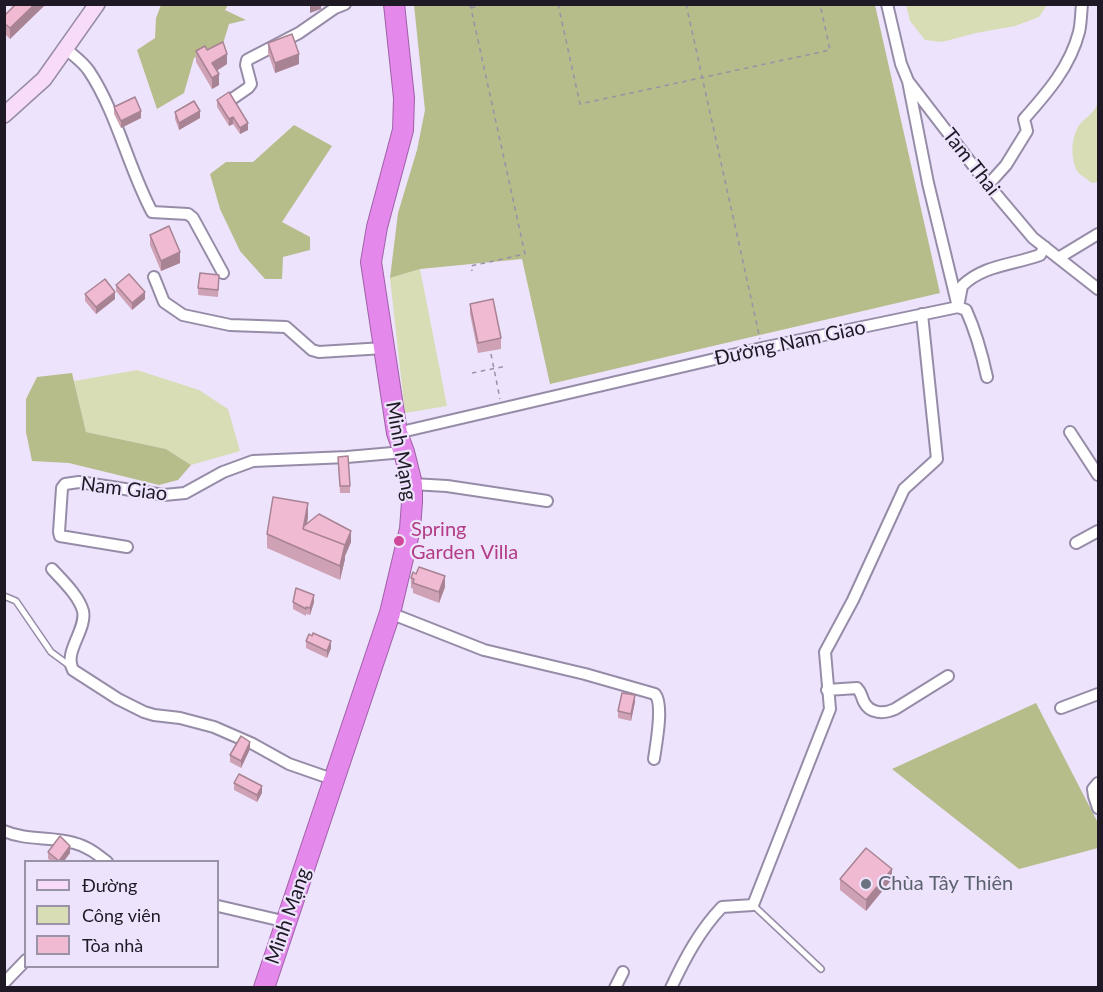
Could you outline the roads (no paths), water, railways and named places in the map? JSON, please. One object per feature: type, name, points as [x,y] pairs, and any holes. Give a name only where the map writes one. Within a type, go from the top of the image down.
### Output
[{"type":"highway","name":"Minh Mạng","points":[[264,987],[390,613],[410,529],[411,484],[397,433],[371,262],[377,227],[403,130],[404,98],[394,4]]},
{"type":"street","points":[[4,115],[44,79],[97,4]]},
{"type":"street","points":[[232,99],[251,84],[246,65],[247,60],[299,33],[335,8],[345,4]]},
{"type":"street","name":"Tam Thai","points":[[886,4],[901,64],[908,81],[988,185],[1034,238],[1098,289]]},
{"type":"street","points":[[988,185],[1006,165],[1027,131],[1024,119],[1055,83],[1068,60],[1079,32],[1082,4]]},
{"type":"street","points":[[66,49],[90,72],[152,212],[188,214],[194,218],[222,273]]},
{"type":"street","points":[[908,81],[928,183],[958,307]]},
{"type":"street","points":[[1060,257],[1098,234]]},
{"type":"street","points":[[958,307],[962,286],[968,279],[992,268],[1035,257],[1042,253],[1045,247]]},
{"type":"street","points":[[154,278],[164,302],[183,315],[230,325],[286,327],[312,350],[319,352],[384,348]]},
{"type":"street","points":[[958,307],[966,310],[972,323],[982,350],[987,378]]},
{"type":"street","name":"Đường Nam Giao","points":[[397,433],[762,348],[958,307]]},
{"type":"street","points":[[671,987],[683,961],[706,924],[722,907],[753,905],[830,709],[825,652],[853,600],[904,489],[937,459],[922,314]]},
{"type":"street","points":[[1070,432],[1098,475]]},
{"type":"street","name":"Nam Giao","points":[[127,547],[60,536],[61,499],[64,484],[79,482],[177,495],[194,489],[222,472],[253,461],[404,452]]},
{"type":"street","points":[[411,484],[459,488],[547,501]]},
{"type":"street","points":[[1076,543],[1098,531]]},
{"type":"street","points":[[52,569],[80,603],[83,612],[70,666],[73,670],[144,712],[195,721],[214,727],[253,744],[289,764],[335,780]]},
{"type":"street","points":[[390,613],[484,650],[655,694],[658,697],[659,706],[654,759]]},
{"type":"street","points":[[827,690],[858,688],[865,705],[874,711],[885,713],[948,676]]},
{"type":"street","points":[[1061,708],[1098,694]]},
{"type":"street","points":[[1098,783],[1093,789],[1098,808]]},
{"type":"street","points":[[4,831],[24,838],[58,839],[75,843],[90,849],[106,860]]},
{"type":"street","points":[[219,906],[287,921]]},
{"type":"street","points":[[4,983],[24,962]]},
{"type":"street","points":[[615,987],[623,972]]},
{"type":"lane","points":[[4,596],[16,601],[51,652],[70,666]]},
{"type":"lane","points":[[753,905],[820,969]]},
{"type":"place","name":"Spring Garden Villa","points":[[399,541]]},
{"type":"place","name":"Chùa Tây Thiên","points":[[866,884]]}]
